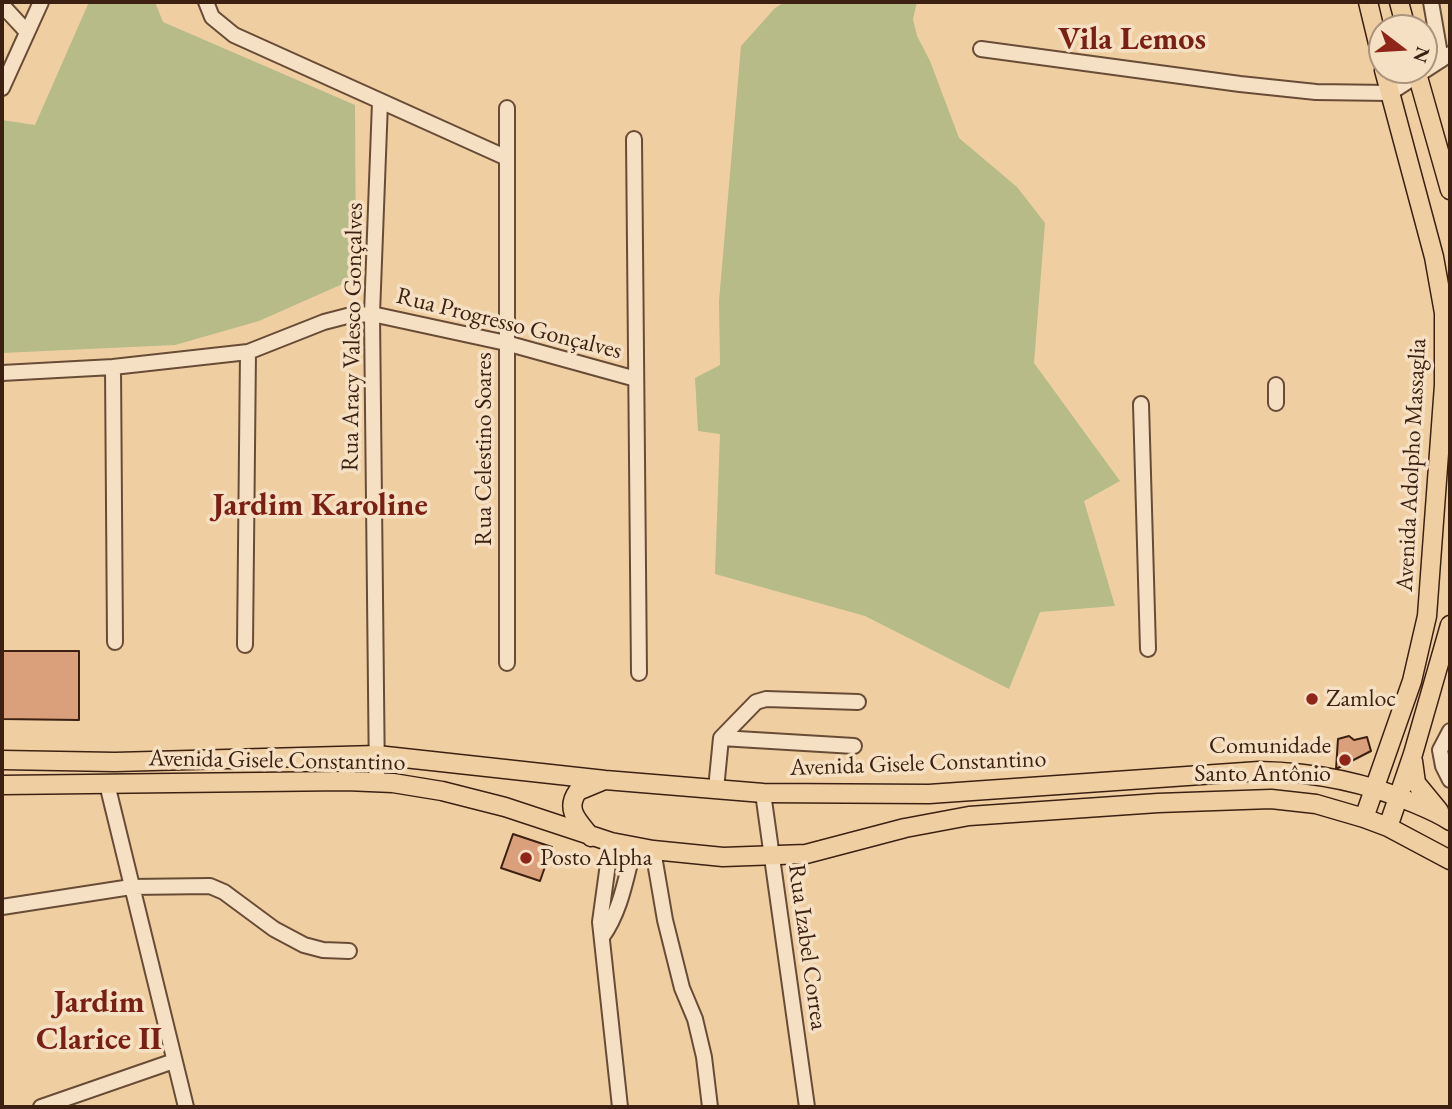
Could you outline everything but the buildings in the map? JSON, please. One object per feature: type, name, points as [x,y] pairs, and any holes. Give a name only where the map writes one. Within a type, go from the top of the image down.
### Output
[{"type":"main road","name":"Avenida Adolpho Massaglia","points":[[1364,818],[1412,681],[1427,616],[1444,385],[1444,313],[1436,268],[1388,84]]},
{"type":"main road","points":[[1419,84],[1450,190]]},
{"type":"main road","points":[[1388,827],[1413,754],[1450,625]]},
{"type":"main road","points":[[1413,754],[1412,770],[1416,783],[1448,819]]},
{"type":"main road","name":"Avenida Gisele Constantino","points":[[2,760],[115,762],[377,755],[605,780],[763,793],[929,794],[1288,771],[1374,787],[1448,819]]},
{"type":"main road","points":[[592,837],[574,816],[571,808],[575,796],[582,788],[605,780]]},
{"type":"main road","name":"Avenida Gisele Constantino","points":[[2,785],[377,783],[442,791],[505,807],[592,837],[634,847],[723,857],[806,854],[905,828],[969,816],[1271,799],[1316,804],[1364,818],[1388,827],[1450,860]]},
{"type":"street","points":[[2,88],[41,2]]},
{"type":"street","points":[[205,2],[212,17],[234,35],[507,158]]},
{"type":"street","points":[[1431,2],[1446,57]]},
{"type":"street","points":[[2,5],[27,32]]},
{"type":"street","points":[[981,49],[1316,92],[1390,93],[1402,84]]},
{"type":"street","name":"Rua Aracy Valesco Gonçalves","points":[[377,783],[372,314],[380,102]]},
{"type":"street","name":"Rua Celestino Soares","points":[[507,108],[507,663]]},
{"type":"street","points":[[634,139],[639,673]]},
{"type":"street","name":"Rua Progresso Gonçalves","points":[[2,373],[113,367],[248,352],[324,322],[351,315],[372,314],[506,343],[636,379]]},
{"type":"street","points":[[245,645],[248,352]]},
{"type":"street","points":[[113,367],[115,642]]},
{"type":"street","points":[[1276,385],[1276,403]]},
{"type":"street","points":[[1141,404],[1148,649]]},
{"type":"street","points":[[716,789],[721,738],[756,702],[766,699],[858,702]]},
{"type":"street","points":[[1450,732],[1440,750],[1443,766],[1450,780]]},
{"type":"street","points":[[721,738],[854,746]]},
{"type":"street","points":[[107,785],[186,1107]]},
{"type":"street","name":"Rua Izabel Correa","points":[[763,793],[807,1107]]},
{"type":"street","points":[[611,842],[600,922],[620,1107]]},
{"type":"street","points":[[602,937],[611,924],[620,900],[634,847]]},
{"type":"street","points":[[653,850],[665,920],[682,988],[695,1019],[704,1057],[710,1107]]},
{"type":"street","points":[[2,907],[131,887],[210,886],[224,892],[274,929],[304,945],[323,950],[349,951]]},
{"type":"street","points":[[41,1107],[174,1061]]},
{"type":"green space","points":[[89,2],[155,2],[163,22],[355,105],[356,278],[259,321],[175,345],[2,353],[2,120],[35,125]]},
{"type":"green space","points":[[785,2],[917,2],[913,19],[917,36],[930,61],[959,138],[1017,187],[1045,223],[1034,363],[1120,481],[1084,501],[1115,606],[1040,612],[1009,689],[865,616],[715,574],[720,434],[698,431],[695,378],[720,365],[719,301],[741,46],[775,8]]},
{"type":"place","name":"Zamloc","points":[[1312,699]]},
{"type":"place","name":"Comunidade Santo Antônio","points":[[1345,760]]},
{"type":"place","name":"Posto Alpha","points":[[526,858]]},
{"type":"district","name":"Vila Lemos","points":[[1132,40]]},
{"type":"district","name":"Jardim Karoline","points":[[320,506]]},
{"type":"district","name":"Jardim Clarice II","points":[[99,1022]]}]
